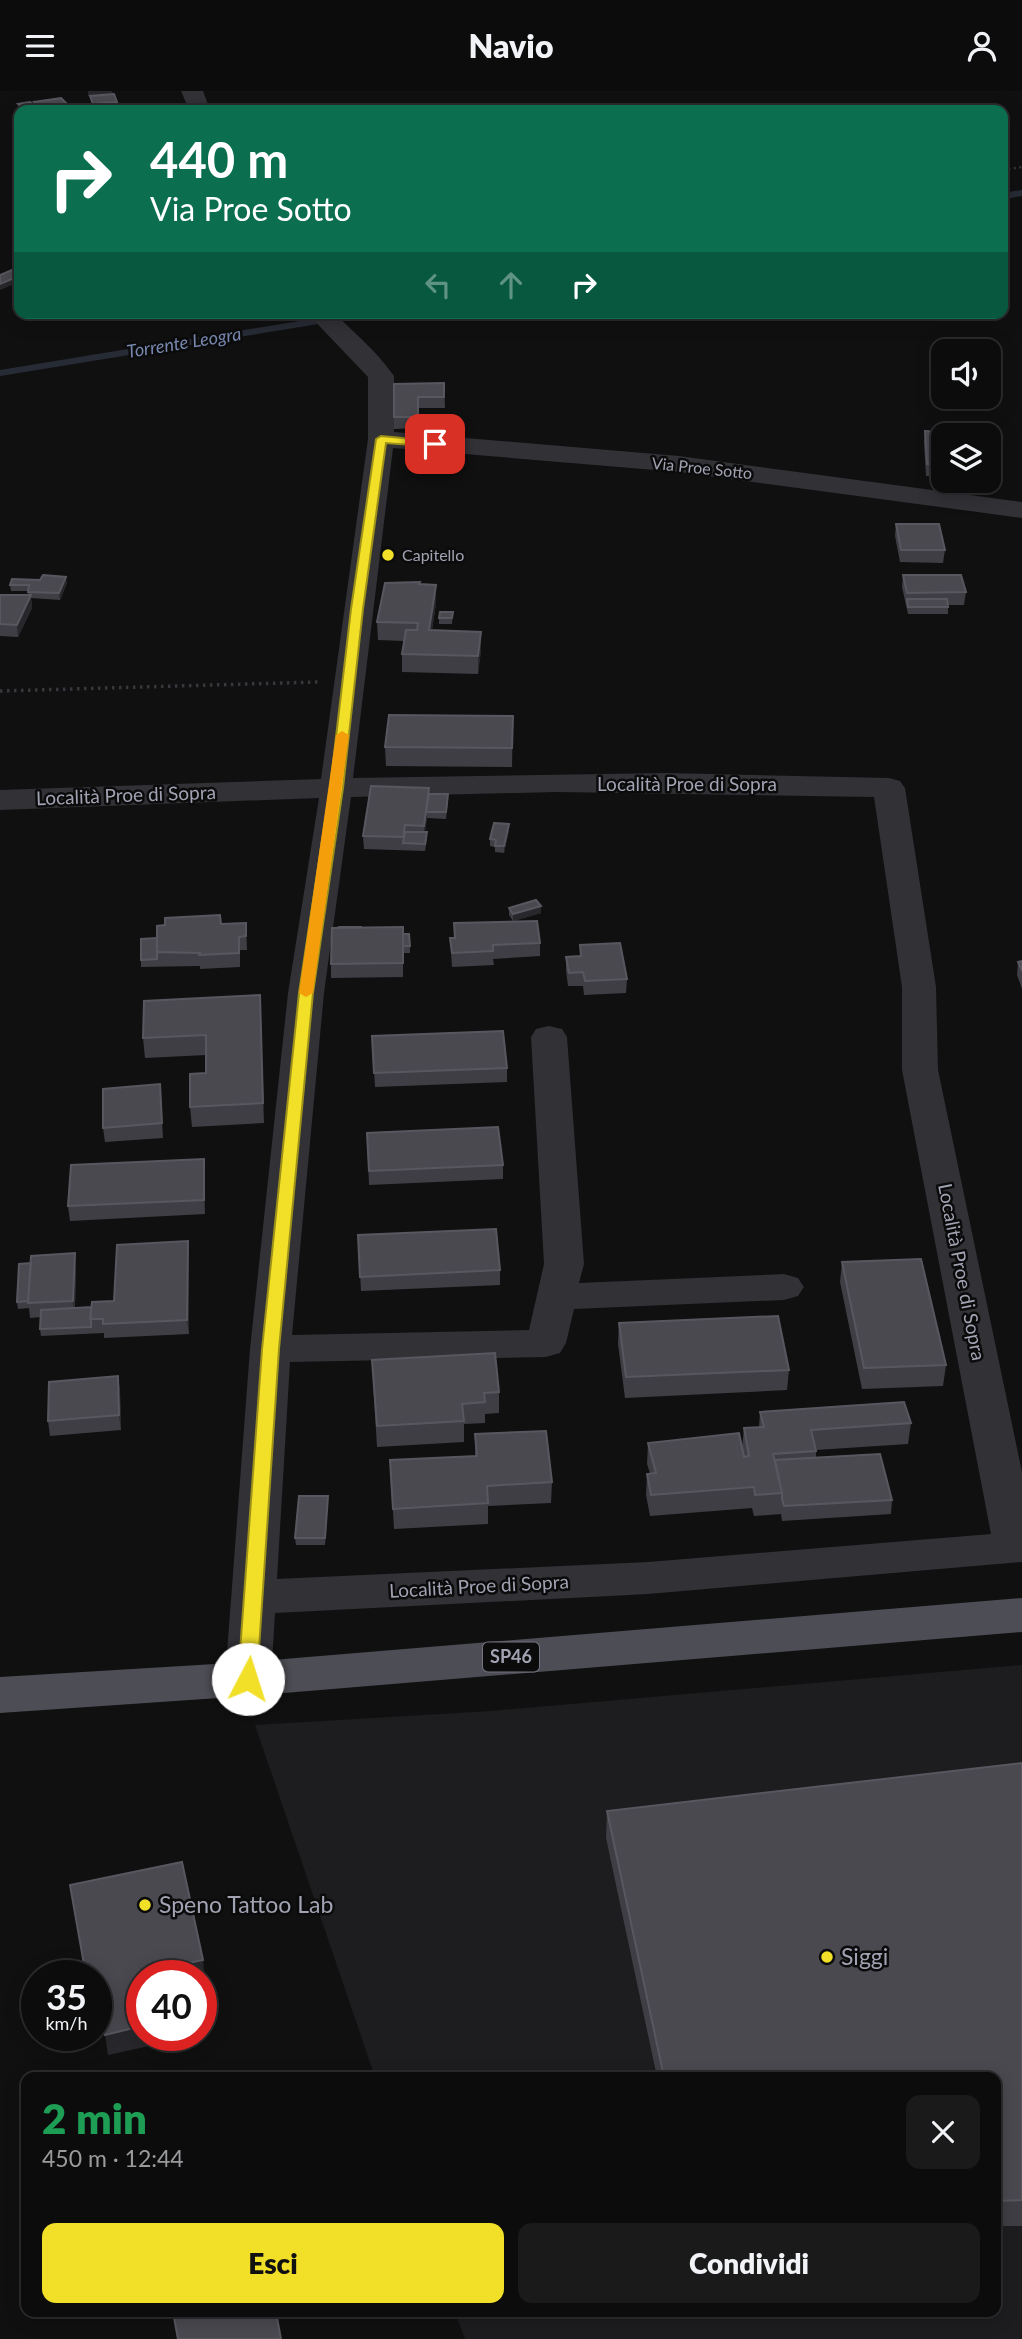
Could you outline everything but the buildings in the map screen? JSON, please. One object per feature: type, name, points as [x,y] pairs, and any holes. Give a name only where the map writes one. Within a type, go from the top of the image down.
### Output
[{"type":"main road","name":"SP46","points":[[0,1695],[248,1679],[1022,1615]]},
{"type":"street","points":[[248,1679],[271,1349],[306,993],[336,788],[381,439],[381,376],[360,351],[325,319]]},
{"type":"street","name":"Via Proe Sotto","points":[[381,439],[678,464],[828,483],[951,503],[1022,510]]},
{"type":"street","name":"Località Proe di Sopra","points":[[0,800],[336,788],[747,782],[889,788],[919,987],[920,1070],[1016,1548],[648,1578],[255,1597]]},
{"type":"street","points":[[271,1349],[546,1343],[564,1264],[549,1037]]},
{"type":"street","points":[[556,1297],[784,1287]]},
{"type":"path","points":[[0,691],[319,682]]},
{"type":"shaded area","points":[[1022,1665],[1022,2339],[465,2339],[457,2317],[1001,2317],[1001,2072],[373,2072],[255,1725],[491,1711]]},
{"type":"waterway","name":"Torrente Leogra","points":[[1008,195],[1022,193]]},
{"type":"waterway","name":"Torrente Leogra","points":[[0,373],[330,319]]},
{"type":"slow traffic","points":[[306,993],[342,735]]},
{"type":"place","name":"Capitello","points":[[388,555]]},
{"type":"place","name":"Speno Tattoo Lab","points":[[145,1905]]},
{"type":"place","name":"Siggi","points":[[827,1957]]},
{"type":"route","points":[[248,1679],[271,1349],[306,993],[336,788],[381,439],[435,444]]}]
